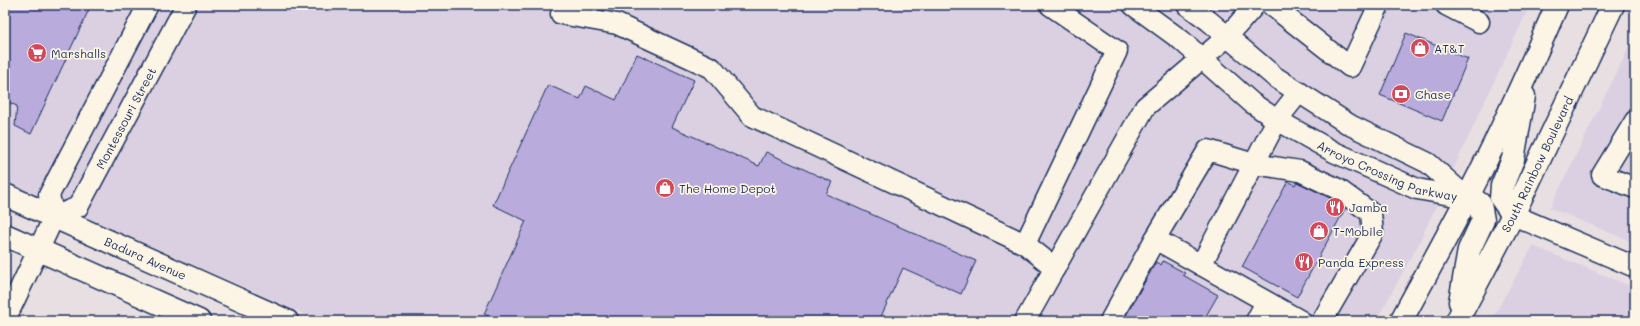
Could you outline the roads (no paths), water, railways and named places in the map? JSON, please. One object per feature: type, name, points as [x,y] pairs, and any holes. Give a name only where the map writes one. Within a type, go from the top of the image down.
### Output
[{"type":"main road","points":[[1401,321],[1467,198],[1557,5]]},
{"type":"main road","name":"South Rainbow Boulevard","points":[[1457,321],[1513,215],[1614,5]]},
{"type":"main road","points":[[1513,215],[1501,198],[1502,186],[1513,159],[1528,70]]},
{"type":"main road","name":"Badura Avenue","points":[[5,195],[287,321]]},
{"type":"main road","points":[[1457,321],[1470,250],[1483,220],[1480,204],[1473,199],[1467,198]]},
{"type":"main road","points":[[5,235],[199,321]]},
{"type":"street","points":[[5,320],[54,217],[49,195],[148,5]]},
{"type":"street","name":"Montessouri Street","points":[[54,217],[78,207],[186,5]]},
{"type":"street","points":[[1025,244],[1117,51],[1050,5]]},
{"type":"street","name":"Arroyo Crossing Parkway","points":[[1133,5],[1181,40],[1252,103],[1277,120],[1334,152],[1418,190],[1467,198]]},
{"type":"street","name":"Arroyo Crossing Parkway","points":[[1187,5],[1275,77],[1350,125],[1428,163],[1467,198]]},
{"type":"street","points":[[1025,321],[1145,107],[1227,37],[1254,5]]},
{"type":"street","points":[[1271,5],[1350,67],[1378,5]]},
{"type":"street","points":[[1446,5],[1479,22]]},
{"type":"street","points":[[560,17],[617,24],[712,68],[752,116],[1025,244],[1055,268]]},
{"type":"street","points":[[1201,265],[1277,120],[1299,92]]},
{"type":"street","points":[[1634,126],[1602,175],[1635,188]]},
{"type":"street","points":[[1110,321],[1155,239],[1208,150],[1254,164],[1300,171],[1338,189],[1371,213],[1373,233],[1322,321]]},
{"type":"street","points":[[1513,215],[1635,267]]},
{"type":"street","points":[[1155,239],[1301,321]]},
{"type":"street","points":[[1256,321],[1266,302]]},
{"type":"place","name":"AT&T","points":[[1420,48]]},
{"type":"place","name":"Marshalls","points":[[37,53]]},
{"type":"place","name":"Chase","points":[[1401,94]]},
{"type":"place","name":"The Home Depot","points":[[665,188]]},
{"type":"place","name":"Jamba","points":[[1335,207]]},
{"type":"place","name":"T-Mobile","points":[[1319,231]]},
{"type":"place","name":"Panda Express","points":[[1304,262]]}]
